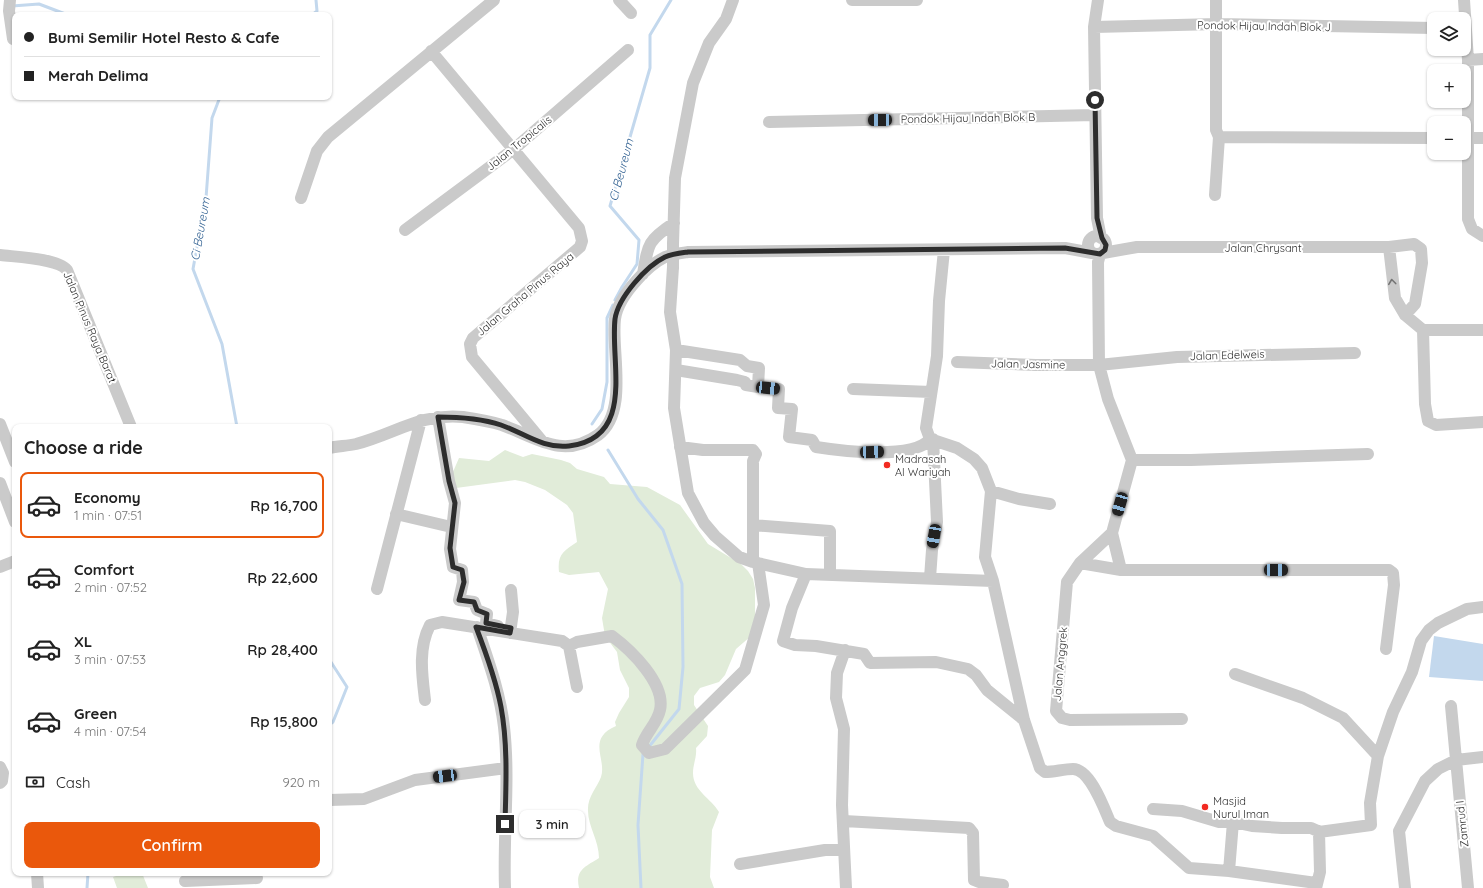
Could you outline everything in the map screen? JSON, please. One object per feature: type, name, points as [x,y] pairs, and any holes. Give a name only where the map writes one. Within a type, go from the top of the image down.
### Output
[{"type":"street","points":[[301,198],[317,151],[328,137],[494,0]]},
{"type":"street","points":[[619,0],[631,13]]},
{"type":"street","points":[[733,0],[726,19],[709,43],[693,83],[675,178],[673,267],[670,312],[676,350],[674,408],[688,493],[704,522],[715,536],[739,557],[755,563],[806,574],[992,581]]},
{"type":"street","points":[[853,0],[917,0]]},
{"type":"street","points":[[1098,0],[1094,27],[1099,364],[1108,399],[1132,460],[1112,533],[1121,570]]},
{"type":"street","points":[[1215,195],[1219,136],[1216,130],[1218,24],[1216,0]]},
{"type":"street","points":[[1464,0],[1468,60],[1467,116]]},
{"type":"street","points":[[6,7],[12,34]]},
{"type":"street","name":"Pondok Hijau Indah Blok J","points":[[1094,27],[1218,24],[1427,28]]},
{"type":"street","name":"Jalan Tropicalis","points":[[405,230],[514,149],[628,50]]},
{"type":"street","name":"Jalan Graha Pinus Raya","points":[[431,51],[579,228],[582,244],[473,338],[470,344],[472,357],[544,444]]},
{"type":"street","points":[[1468,60],[1483,59]]},
{"type":"street","name":"Pondok Hijau Indah Blok B","points":[[769,122],[1096,115]]},
{"type":"street","points":[[1219,136],[1427,138]]},
{"type":"street","points":[[1471,138],[1483,138]]},
{"type":"street","points":[[1467,160],[1468,219],[1472,230],[1483,236]]},
{"type":"street","points":[[643,274],[648,246],[658,234],[674,224]]},
{"type":"street","name":"Jalan Chrysant","points":[[1097,248],[1389,247],[1414,244],[1421,248],[1422,263],[1417,295],[1413,307],[1405,314]]},
{"type":"street","points":[[1389,247],[1395,298],[1405,314],[1423,330],[1483,330]]},
{"type":"street","points":[[332,448],[356,444],[421,420],[438,417],[462,417],[488,421],[544,444],[562,446],[581,444],[599,434],[608,422],[615,404],[617,388],[615,318],[624,295],[643,274],[665,257],[688,252],[1097,248]]},
{"type":"street","points":[[930,578],[932,550],[937,522],[932,439],[926,428],[937,356],[939,301],[944,250]]},
{"type":"street","name":"Jalan Pinus Raya Barat","points":[[0,255],[55,262],[67,270],[130,424]]},
{"type":"street","points":[[1423,330],[1425,404],[1428,420],[1436,425],[1483,422]]},
{"type":"street","points":[[676,350],[740,360],[747,366],[759,368],[758,387]]},
{"type":"street","name":"Jalan Edelweis","points":[[1099,364],[1177,357],[1355,353]]},
{"type":"street","name":"Jalan Jasmine","points":[[957,362],[1036,365],[1099,364]]},
{"type":"street","points":[[676,370],[737,380],[744,382],[746,385],[779,389],[778,408],[792,409],[790,437],[812,440],[816,447],[854,452],[903,452],[926,444],[932,439]]},
{"type":"street","points":[[852,389],[932,392]]},
{"type":"street","points":[[438,417],[449,481],[455,503],[450,548],[453,567],[462,570],[464,582],[459,600],[474,602],[477,610],[487,614],[486,623],[562,641],[569,646],[577,687]]},
{"type":"street","points":[[377,589],[421,420]]},
{"type":"street","points":[[0,424],[12,454]]},
{"type":"street","points":[[932,439],[957,448],[974,459],[982,468],[991,491],[985,557],[992,581],[1024,720],[1040,768],[1045,772],[1074,769],[1082,771],[1088,777],[1110,822],[1116,826],[1153,836],[1189,868],[1229,871],[1316,885],[1320,872],[1318,834],[1320,832]]},
{"type":"street","points":[[569,646],[577,642],[612,636],[621,642],[648,671],[655,683],[661,709],[655,724],[644,736],[646,749],[665,749],[744,670],[764,605],[755,563],[753,525],[753,461],[756,454],[753,450],[703,450],[680,447]]},
{"type":"street","points":[[1132,460],[1191,460],[1368,454]]},
{"type":"street","points":[[0,483],[12,514]]},
{"type":"street","points":[[991,491],[1019,499],[1050,504]]},
{"type":"street","points":[[396,514],[447,526]]},
{"type":"street","points":[[753,525],[830,530],[830,574]]},
{"type":"street","points":[[1080,563],[1112,533]]},
{"type":"street","points":[[0,567],[12,562]]},
{"type":"street","points":[[1080,563],[1121,570],[1391,571],[1394,575],[1394,585],[1386,649]]},
{"type":"street","name":"Jalan Anggrek","points":[[1080,563],[1067,582],[1056,711],[1062,718],[1070,720],[1182,719]]},
{"type":"street","points":[[806,574],[792,608],[783,641],[795,645],[845,650],[864,654],[870,663],[936,662],[968,669],[976,675],[987,690],[1024,720]]},
{"type":"street","points":[[511,590],[513,612],[511,630]]},
{"type":"street","points":[[1153,809],[1175,810],[1219,822],[1233,822],[1252,826],[1282,828],[1312,828],[1320,832],[1371,824],[1370,803],[1378,756],[1393,712],[1412,672],[1421,641],[1438,623],[1453,614],[1467,609],[1483,606]]},
{"type":"street","points":[[425,700],[421,651],[425,633],[430,625],[442,622],[511,630]]},
{"type":"street","points":[[476,627],[490,667],[501,706],[506,768],[505,888]]},
{"type":"street","points":[[845,650],[837,673],[836,698],[844,730],[841,778],[844,821],[843,850],[846,888]]},
{"type":"street","points":[[1235,674],[1303,698],[1343,718],[1378,756]]},
{"type":"street","name":"Zamrud I","points":[[1451,706],[1468,888]]},
{"type":"street","points":[[1405,888],[1399,839],[1400,826],[1428,777],[1438,769],[1456,760],[1483,757]]},
{"type":"street","points":[[0,767],[3,773],[2,781],[0,783]]},
{"type":"street","points":[[332,800],[364,799],[415,780],[506,768]]},
{"type":"street","points":[[844,821],[968,828],[973,833],[974,880],[1003,885]]},
{"type":"street","points":[[1229,871],[1233,822]]},
{"type":"street","points":[[740,864],[826,850],[843,850]]},
{"type":"street","points":[[37,876],[38,888]]},
{"type":"street","points":[[184,881],[257,878]]},
{"type":"green space","points":[[505,450],[523,457],[532,454],[561,460],[570,463],[577,469],[604,477],[610,484],[647,487],[680,505],[708,544],[741,564],[753,579],[755,588],[755,627],[751,636],[736,649],[725,675],[719,682],[700,688],[694,696],[694,705],[708,726],[707,736],[696,748],[693,770],[694,779],[699,790],[719,812],[712,830],[710,877],[714,888],[579,888],[578,877],[582,870],[599,858],[599,852],[588,817],[588,806],[601,777],[602,763],[600,743],[602,737],[607,731],[616,726],[615,722],[619,713],[629,697],[629,688],[620,670],[617,652],[605,636],[602,618],[608,589],[599,572],[569,575],[559,572],[560,557],[568,548],[577,542],[573,513],[567,505],[545,490],[525,482],[515,480],[456,488],[449,481],[459,458],[489,461]]},
{"type":"green space","points":[[143,876],[148,888],[117,888],[113,877]]},
{"type":"water","points":[[1434,636],[1483,644],[1483,681],[1429,677]]},
{"type":"waterway","name":"Ci Beureum","points":[[316,0],[317,11],[316,12]]},
{"type":"waterway","name":"Ci Beureum","points":[[615,300],[637,264],[639,240],[610,206],[650,68],[650,35],[671,0]]},
{"type":"waterway","points":[[12,6],[39,4],[60,12]]},
{"type":"waterway","name":"Ci Beureum","points":[[219,100],[212,118],[206,198],[193,269],[222,344],[236,424]]},
{"type":"waterway","name":"Ci Beureum","points":[[592,424],[602,409],[607,382],[607,318],[613,305]]},
{"type":"waterway","points":[[608,450],[638,499],[663,530],[682,584],[683,667],[679,709],[648,748]]},
{"type":"waterway","name":"Ci Beureum","points":[[332,664],[347,687],[332,723]]},
{"type":"waterway","points":[[641,888],[638,825],[644,753]]},
{"type":"waterway","name":"Ci Beureum","points":[[87,888],[88,876]]},
{"type":"place","name":"Madrasah Al Wariyah","points":[[887,465]]},
{"type":"place","name":"Masjid Nurul Iman","points":[[1205,807]]},
{"type":"route","points":[[505,824],[506,768],[504,728],[501,706],[490,667],[476,627],[510,633],[511,628],[486,623],[487,614],[477,610],[474,602],[459,600],[464,582],[462,570],[453,567],[450,553],[455,503],[449,481],[438,417],[462,417],[488,421],[544,444],[562,446],[581,444],[599,434],[608,422],[615,404],[617,365],[615,318],[624,295],[643,274],[665,257],[688,252],[1065,248],[1100,254],[1105,250],[1106,242],[1102,238],[1097,218],[1095,100]]}]
